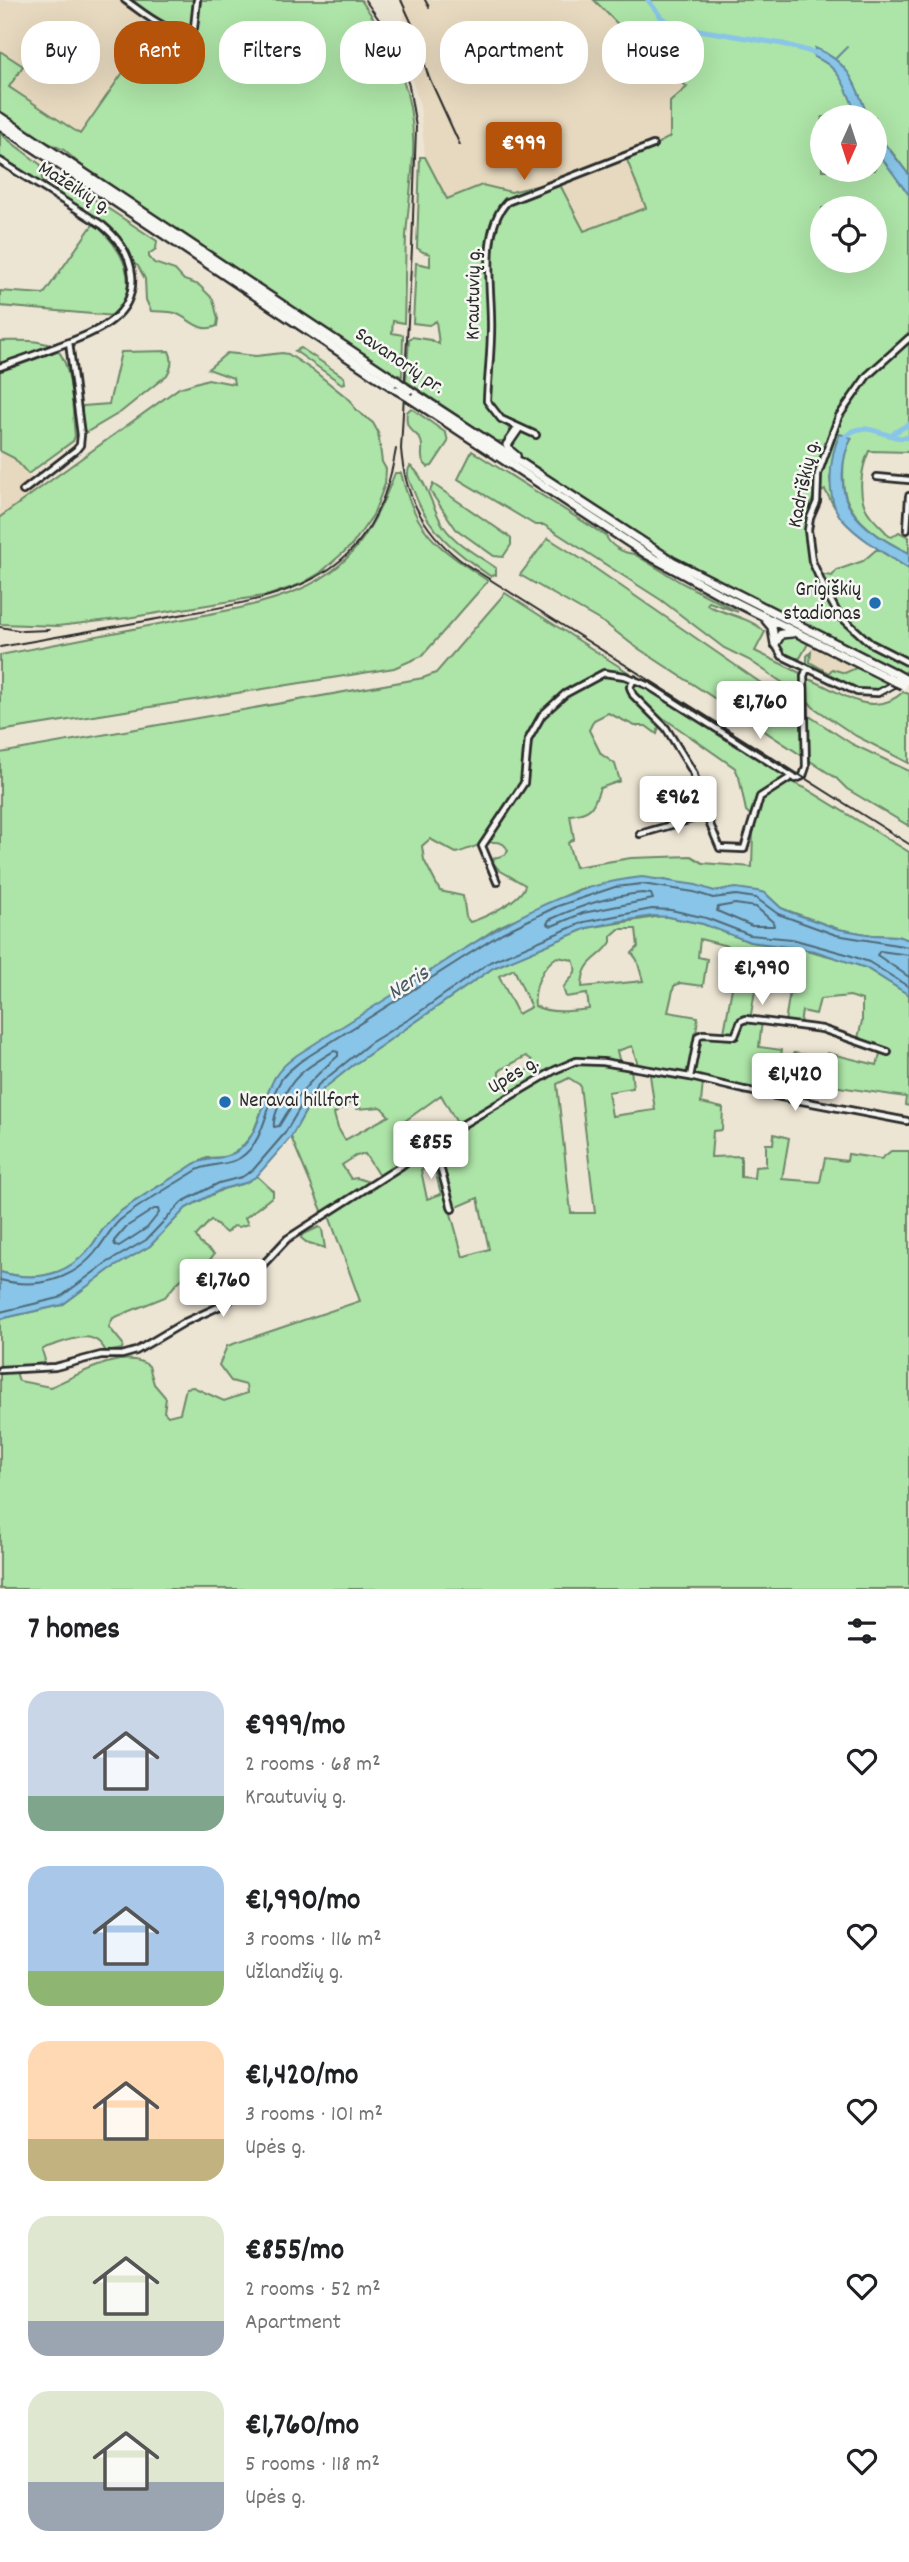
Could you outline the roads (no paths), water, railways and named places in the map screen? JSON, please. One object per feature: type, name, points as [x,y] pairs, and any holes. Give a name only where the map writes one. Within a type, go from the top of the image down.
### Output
[{"type":"highway","name":"Savanorių pr.","points":[[0,117],[611,532],[674,570],[856,664],[894,677]]},
{"type":"highway","name":"Savanorių pr.","points":[[0,125],[398,386]]},
{"type":"highway","name":"Savanorių pr.","points":[[409,394],[637,541],[704,579],[894,677]]},
{"type":"highway","points":[[409,394],[495,442],[504,442],[516,428]]},
{"type":"highway","points":[[516,428],[507,444],[510,451],[637,541]]},
{"type":"highway","points":[[761,615],[770,623],[775,644]]},
{"type":"highway","points":[[775,644],[783,633],[802,635]]},
{"type":"highway","points":[[894,677],[907,681]]},
{"type":"street","points":[[125,0],[153,19],[174,29],[187,31],[194,28],[197,0]]},
{"type":"street","name":"Krautuvių g.","points":[[536,435],[516,428],[494,413],[487,401],[491,320],[488,275],[490,249],[502,207],[507,202],[653,145]]},
{"type":"street","name":"Mažeikių g.","points":[[0,161],[113,233],[131,267],[132,281],[124,309],[105,326],[69,342]]},
{"type":"street","name":"Kadriškių g.","points":[[909,338],[866,376],[839,416],[818,474],[817,502],[808,530],[812,561],[838,614],[870,643],[909,663]]},
{"type":"street","points":[[0,368],[69,342],[80,445],[23,491]]},
{"type":"street","points":[[877,477],[909,480]]},
{"type":"street","points":[[907,530],[909,496]]},
{"type":"street","points":[[775,644],[782,656],[850,689],[864,693],[888,689],[907,681]]},
{"type":"street","points":[[497,882],[482,846],[524,783],[528,740],[542,715],[565,694],[593,677],[611,672],[634,679],[791,777],[799,779],[806,772],[804,676],[807,668]]},
{"type":"street","points":[[634,679],[630,687],[633,695],[666,728],[696,776],[706,815],[718,846],[742,850],[746,846],[760,797],[791,777]]},
{"type":"street","points":[[640,834],[706,815]]},
{"type":"street","points":[[690,1077],[698,1035],[735,1036],[741,1021],[746,1019],[822,1029],[888,1052]]},
{"type":"street","name":"Upės g.","points":[[0,1370],[55,1367],[143,1348],[185,1322],[227,1303],[268,1256],[287,1239],[401,1166],[433,1142],[572,1062],[592,1061],[690,1077],[907,1121]]},
{"type":"street","points":[[433,1142],[452,1209]]},
{"type":"water","points":[[815,48],[836,60],[850,76],[863,105],[852,105],[837,74],[823,61],[814,57]]},
{"type":"water","points":[[887,147],[909,175],[909,195],[887,165]]},
{"type":"water","points":[[840,434],[852,438],[843,464],[843,484],[852,511],[870,530],[909,553],[909,569],[856,532],[837,511],[830,478],[833,454]]},
{"type":"water","name":"Neris","points":[[642,877],[696,885],[714,891],[736,888],[757,891],[765,893],[781,908],[838,929],[897,936],[909,940],[909,995],[866,968],[815,951],[750,942],[703,924],[653,916],[587,928],[493,968],[352,1066],[323,1089],[318,1107],[309,1105],[291,1137],[257,1176],[245,1183],[222,1189],[186,1208],[150,1246],[109,1270],[62,1305],[0,1319],[0,1272],[39,1276],[63,1270],[84,1255],[109,1222],[135,1201],[194,1164],[236,1152],[250,1138],[276,1075],[297,1055],[475,942],[528,912],[583,890]]},
{"type":"waterway","points":[[648,0],[661,17],[675,26],[783,44],[819,54]]},
{"type":"waterway","points":[[836,58],[847,47]]},
{"type":"waterway","points":[[892,434],[909,424]]},
{"type":"waterway","points":[[843,439],[860,429],[901,438],[909,437]]},
{"type":"railway","points":[[365,0],[385,28],[403,66],[416,127],[401,449],[407,484],[429,529],[467,565],[909,844]]},
{"type":"railway","points":[[401,0],[413,26],[428,75],[460,145]]},
{"type":"railway","points":[[425,0],[429,7]]},
{"type":"railway","points":[[0,647],[250,601],[285,591],[317,576],[345,557],[367,530],[384,495],[396,449]]},
{"type":"railway","points":[[0,627],[23,631],[49,630]]},
{"type":"place","name":"Grigiškių stadionas","points":[[875,603]]},
{"type":"place","name":"Neravai hillfort","points":[[225,1102]]}]
